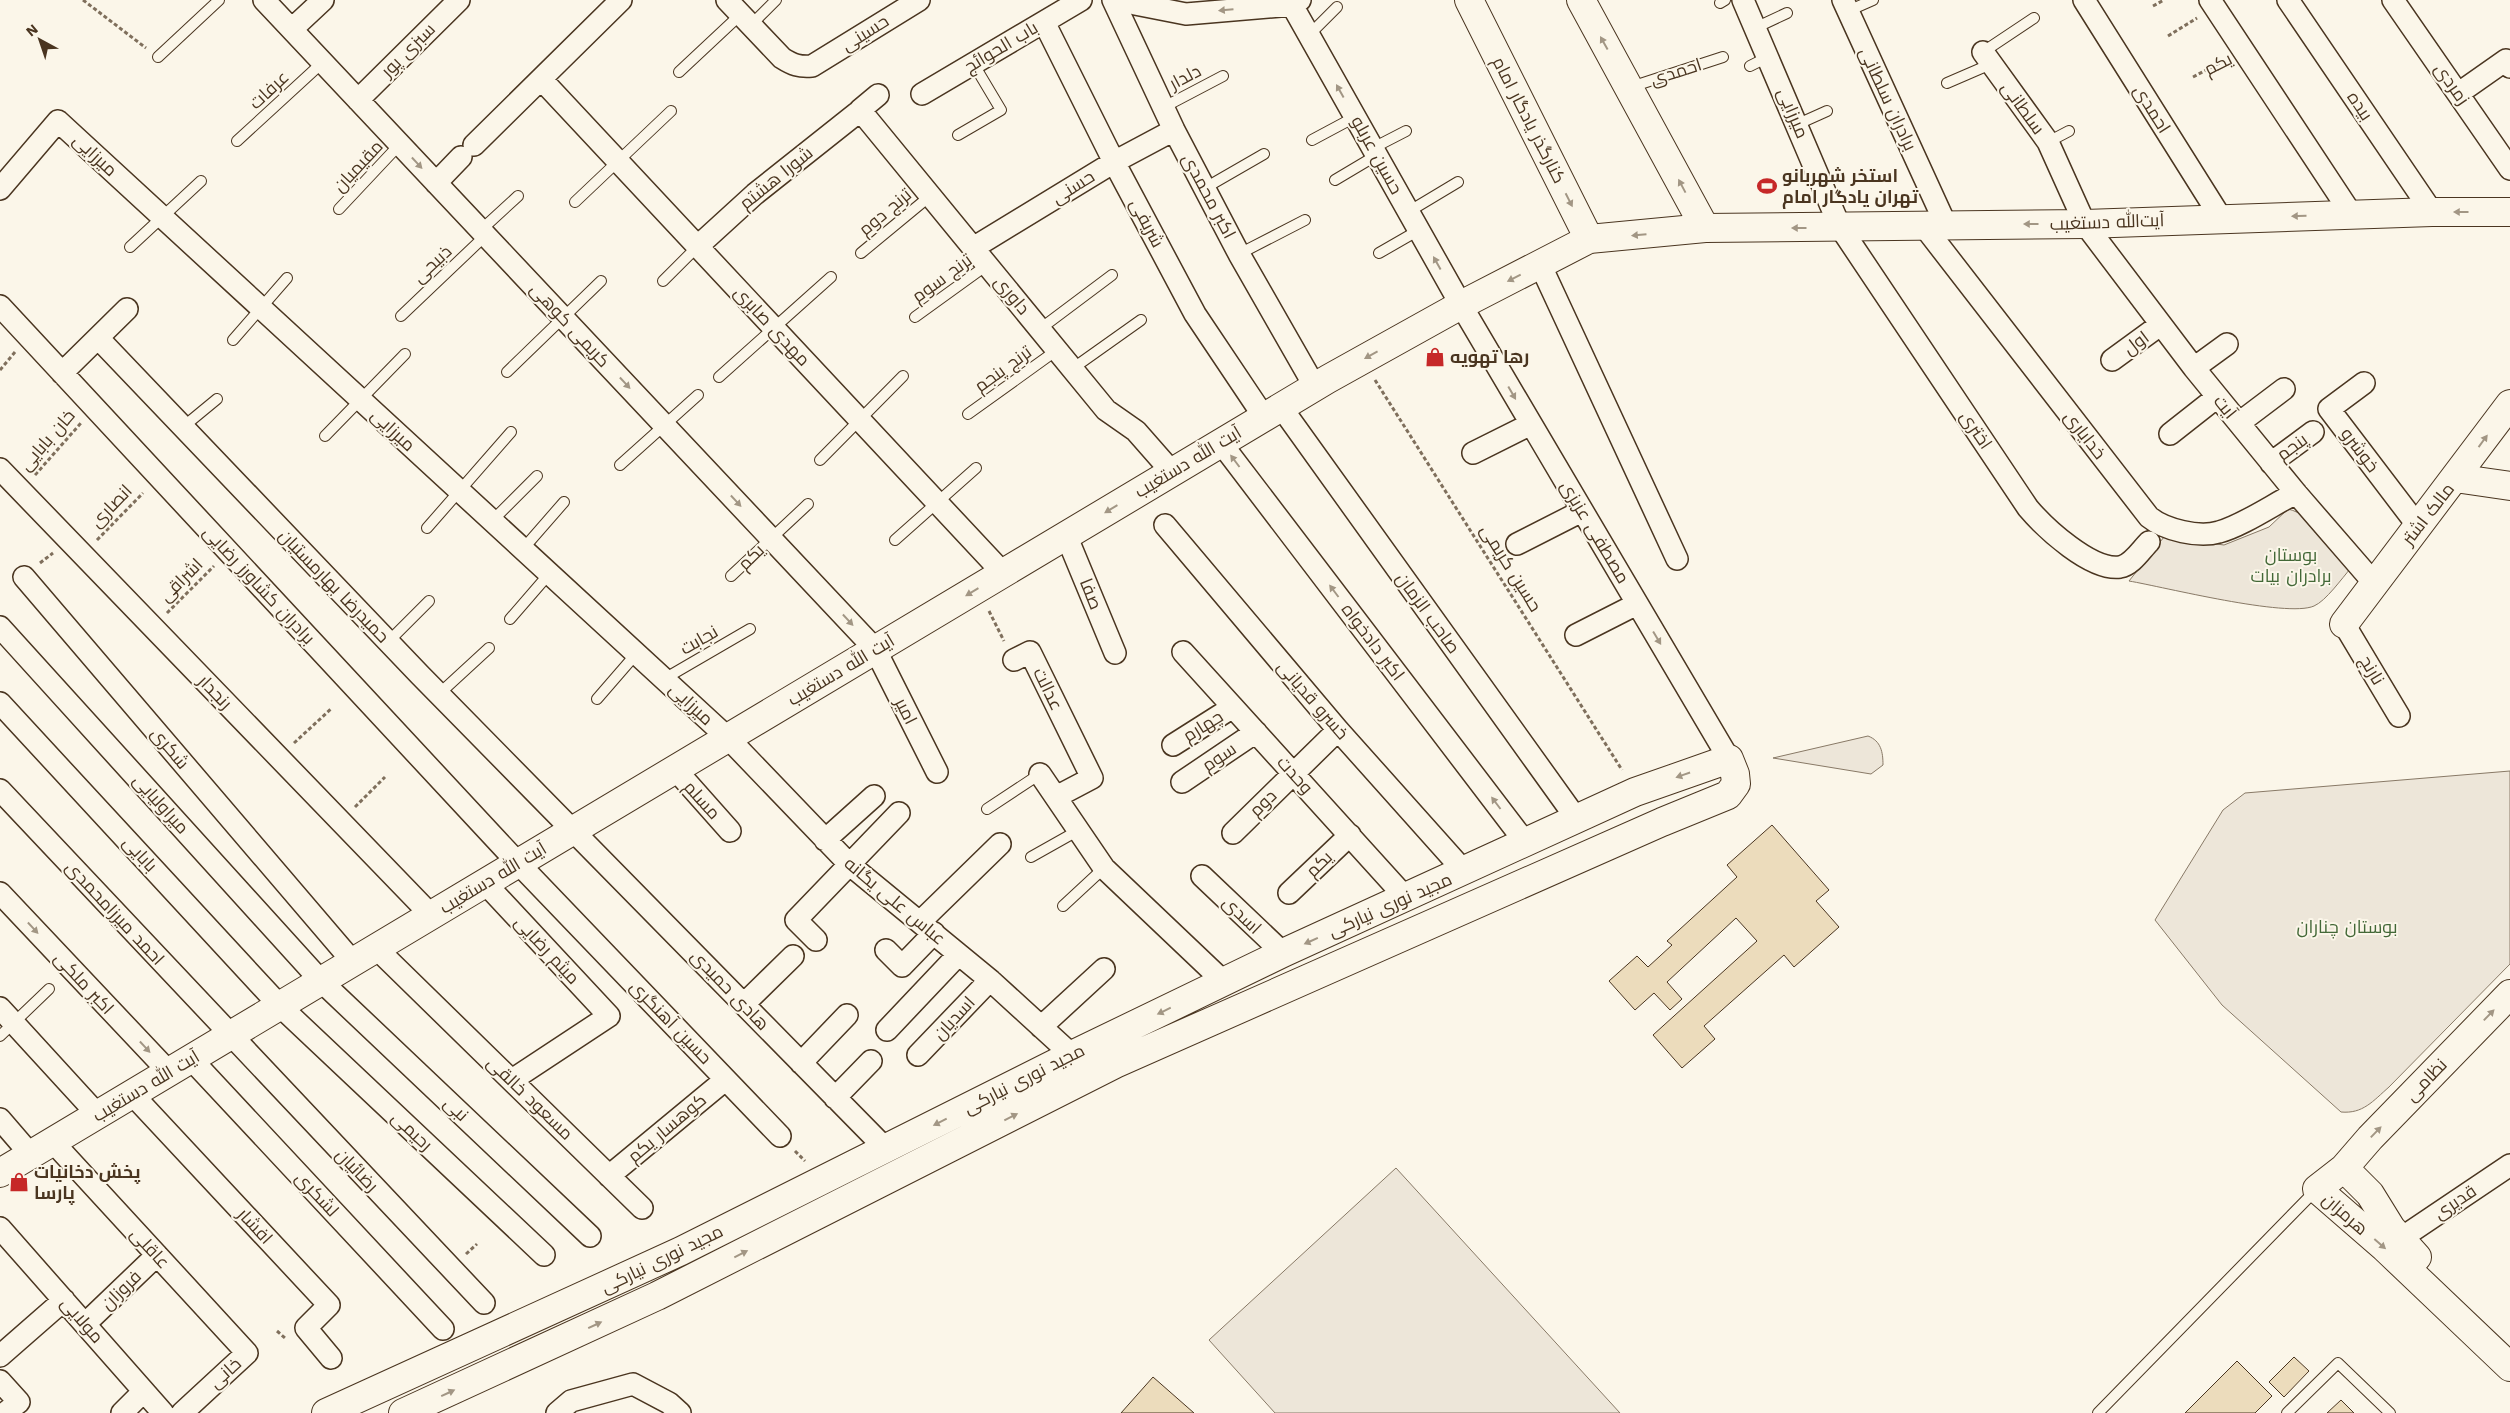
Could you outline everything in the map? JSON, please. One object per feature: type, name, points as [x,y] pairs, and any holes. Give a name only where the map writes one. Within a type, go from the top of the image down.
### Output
[{"type":"main road","name":"کنارگذر یادگار امام","points":[[1469,0],[1589,239]]},
{"type":"main road","points":[[1581,0],[1705,228]]},
{"type":"main road","name":"آیت‌الله دستغیب","points":[[1705,228],[2085,224],[2432,212],[2510,212]]},
{"type":"main road","name":"آیت الله دستغیب","points":[[0,1173],[1272,412],[1461,305],[1589,239],[1705,228]]},
{"type":"main road","name":"مالک اشتر","points":[[2344,624],[2510,404]]},
{"type":"main road","points":[[2455,478],[2510,486]]},
{"type":"main road","name":"مجید نوری نیارکی","points":[[326,1413],[587,1295],[825,1180],[1072,1055],[1283,953],[1635,792],[1729,759],[1735,774],[1736,784],[1728,795],[1635,834],[1115,1064],[657,1296],[403,1413]]},
{"type":"main road","name":"نظامی","points":[[2344,1168],[2510,994]]},
{"type":"main road","points":[[886,1149],[900,1173]]},
{"type":"main road","name":"هرمزان","points":[[2510,1345],[2400,1239],[2370,1194],[2344,1168],[2317,1189],[2385,1248],[2510,1367]]},
{"type":"street","name":"کریمی کوهی","points":[[264,0],[875,649]]},
{"type":"street","points":[[292,30],[323,0]]},
{"type":"street","name":"سبزی پور","points":[[358,100],[459,0]]},
{"type":"street","points":[[436,182],[621,0]]},
{"type":"street","name":"حسینی","points":[[740,13],[782,58],[792,65],[812,66],[918,0]]},
{"type":"street","name":"باب الحوائج","points":[[922,94],[1081,0]]},
{"type":"street","name":"اکبر محمدی","points":[[1113,0],[1174,130],[1239,254],[1315,387]]},
{"type":"street","points":[[1128,0],[1135,4],[1186,14],[1296,2]]},
{"type":"street","name":"میرزایی","points":[[1743,0],[1755,28],[1759,61],[1798,124],[1840,227]]},
{"type":"street","name":"احمدی","points":[[2084,0],[2221,218]]},
{"type":"street","name":"بیده","points":[[2288,0],[2432,212]]},
{"type":"street","name":"زمردی","points":[[2393,0],[2510,168]]},
{"type":"street","name":"حسین عربلو","points":[[1296,2],[1309,35],[1461,305]]},
{"type":"street","points":[[2212,3],[2352,215]]},
{"type":"street","name":"برادران سلطانی","points":[[1846,6],[1934,225]]},
{"type":"street","name":"شریفی","points":[[1044,22],[1114,162],[1195,314],[1272,412]]},
{"type":"street","name":"سلطانی","points":[[1987,58],[2048,142],[2085,224]]},
{"type":"street","points":[[2459,93],[2506,60],[2510,67]]},
{"type":"street","name":"مهدی صابری","points":[[541,79],[1003,573]]},
{"type":"street","name":"شورا هشتم","points":[[698,246],[755,194],[878,95]]},
{"type":"street","name":"داوری","points":[[858,112],[974,248],[1106,410],[1136,432],[1172,472]]},
{"type":"street","name":"میرزایی","points":[[0,189],[58,121],[728,738]]},
{"type":"street","name":"حسنی","points":[[974,248],[1114,162],[1174,130]]},
{"type":"street","name":"آیت","points":[[2085,224],[2160,325],[2217,397],[2296,493],[2374,583]]},
{"type":"street","name":"خدایاری","points":[[1934,225],[2149,517],[2159,526],[2186,532],[2218,533],[2296,493]]},
{"type":"street","name":"اختری","points":[[1840,227],[2028,508],[2046,528],[2077,552],[2108,565],[2120,567],[2130,562],[2149,542]]},
{"type":"street","points":[[1540,264],[1677,559]]},
{"type":"street","name":"مصطفی عزیزی","points":[[1461,305],[1729,759]]},
{"type":"street","name":"برادران کشاورز رضایی","points":[[0,306],[518,863]]},
{"type":"street","points":[[62,373],[99,339],[127,309]]},
{"type":"street","name":"اول","points":[[2112,360],[2160,325]]},
{"type":"street","name":"حمیدرضا بهارمستیان","points":[[99,339],[388,642],[573,830]]},
{"type":"street","points":[[2194,368],[2227,344]]},
{"type":"street","name":"خوشرو","points":[[2364,383],[2329,409],[2418,526]]},
{"type":"street","points":[[2239,423],[2284,389]]},
{"type":"street","points":[[2170,434],[2217,397]]},
{"type":"street","name":"صاحب الزمان","points":[[1272,412],[1576,818]]},
{"type":"street","points":[[1473,453],[1531,424]]},
{"type":"street","name":"پنجم","points":[[2271,463],[2313,432]]},
{"type":"street","name":"اکبر دادخواه","points":[[1221,443],[1525,842]]},
{"type":"street","name":"رنجدار","points":[[0,470],[431,915]]},
{"type":"street","points":[[1517,544],[1582,511]]},
{"type":"street","name":"خسرو قدیانی","points":[[1165,525],[1338,730],[1464,871]]},
{"type":"street","name":"صفا","points":[[1066,535],[1115,653]]},
{"type":"street","name":"شکری","points":[[24,577],[353,962]]},
{"type":"street","points":[[1576,636],[1638,604]]},
{"type":"street","name":"نارنج","points":[[2344,624],[2399,716]]},
{"type":"street","name":"میراولیایی","points":[[0,627],[321,981]]},
{"type":"street","name":"امیر","points":[[875,649],[938,772]]},
{"type":"street","name":"عدالت","points":[[1014,660],[1030,652],[1092,778],[1056,797]]},
{"type":"street","name":"وحدت","points":[[1183,652],[1406,898]]},
{"type":"street","name":"بابایی","points":[[0,702],[280,1006]]},
{"type":"street","name":"چهارم","points":[[1173,745],[1234,707]]},
{"type":"street","name":"دوم","points":[[1233,833],[1338,730]]},
{"type":"street","name":"سوم","points":[[1182,782],[1256,732]]},
{"type":"street","name":"عباس علی یگانه","points":[[728,738],[850,865],[990,980],[1072,1055]]},
{"type":"street","name":"مسلم","points":[[675,769],[730,831]]},
{"type":"street","points":[[1040,774],[1104,868],[1224,982]]},
{"type":"street","name":"احمد میرزامحمدی","points":[[0,790],[230,1036]]},
{"type":"street","points":[[825,840],[874,796]]},
{"type":"street","points":[[816,940],[796,920],[899,813]]},
{"type":"street","name":"هادی حمیدی","points":[[573,830],[886,1149]]},
{"type":"street","name":"یکم","points":[[1289,893],[1350,835]]},
{"type":"street","points":[[886,950],[902,966],[927,928],[1000,844]]},
{"type":"street","name":"حسین آهنگری","points":[[518,863],[780,1136]]},
{"type":"street","name":"اسدی","points":[[1202,876],[1283,953]]},
{"type":"street","name":"میثم رضایی","points":[[485,883],[610,1016],[512,1080]]},
{"type":"street","name":"اکبر ملکی","points":[[0,893],[180,1066]]},
{"type":"street","name":"مسعود خالقی","points":[[376,948],[642,1208]]},
{"type":"street","points":[[888,1030],[958,955]]},
{"type":"street","points":[[744,1004],[793,956]]},
{"type":"street","points":[[1041,1027],[1104,968]]},
{"type":"street","name":"اسدیان","points":[[918,1055],[990,980]]},
{"type":"street","name":"نبی","points":[[321,981],[590,1236]]},
{"type":"street","name":"رحیمی","points":[[280,1006],[544,1255]]},
{"type":"street","points":[[802,1063],[847,1015]]},
{"type":"street","points":[[5,1022],[98,1115]]},
{"type":"street","name":"رضائیان","points":[[230,1036],[484,1304]]},
{"type":"street","points":[[835,1098],[871,1061]]},
{"type":"street","name":"لشکری","points":[[180,1066],[443,1330]]},
{"type":"street","name":"کوهسار یکم","points":[[609,1176],[725,1080]]},
{"type":"street","name":"افشار","points":[[132,1094],[329,1306],[306,1328],[331,1358]]},
{"type":"street","points":[[0,1119],[42,1148]]},
{"type":"street","name":"عاقلی","points":[[42,1148],[157,1256],[247,1354]]},
{"type":"street","name":"قدیری","points":[[2400,1239],[2510,1165]]},
{"type":"street","name":"مولایی","points":[[0,1228],[163,1413]]},
{"type":"street","name":"فروزان","points":[[85,1324],[157,1256]]},
{"type":"street","points":[[0,1356],[64,1300]]},
{"type":"street","name":"خانی","points":[[182,1413],[247,1354]]},
{"type":"street","points":[[0,1381],[12,1407]]},
{"type":"street","points":[[558,1413],[570,1401],[633,1384],[669,1403],[680,1413]]},
{"type":"street","points":[[122,1413],[144,1392]]},
{"type":"lane","points":[[158,57],[219,0]]},
{"type":"lane","points":[[679,72],[740,13],[776,0]]},
{"type":"lane","points":[[1846,6],[1873,0]]},
{"type":"lane","points":[[1309,35],[1338,7]]},
{"type":"lane","points":[[1755,28],[1787,13]]},
{"type":"lane","points":[[1947,84],[1987,58],[2034,18]]},
{"type":"lane","name":"احمدی","points":[[1629,88],[1723,57]]},
{"type":"lane","name":"عرفات","points":[[237,141],[323,62]]},
{"type":"lane","points":[[958,135],[1001,110],[973,63]]},
{"type":"lane","name":"دلدار","points":[[1164,107],[1222,76]]},
{"type":"lane","points":[[575,202],[672,111]]},
{"type":"lane","points":[[1798,124],[1827,111]]},
{"type":"lane","points":[[1312,140],[1355,117]]},
{"type":"lane","points":[[1335,180],[1406,131]]},
{"type":"lane","points":[[2048,142],[2069,131]]},
{"type":"lane","name":"مقیمیان","points":[[339,209],[400,144]]},
{"type":"lane","points":[[1205,188],[1264,154]]},
{"type":"lane","points":[[130,247],[201,181]]},
{"type":"lane","points":[[1379,253],[1458,182]]},
{"type":"lane","name":"ذبیحی","points":[[401,316],[518,196]]},
{"type":"lane","name":"ترنج دوم","points":[[861,253],[930,196]]},
{"type":"lane","points":[[1239,254],[1306,220]]},
{"type":"lane","points":[[663,281],[698,246]]},
{"type":"lane","name":"ترنج سوم","points":[[915,317],[987,265]]},
{"type":"lane","points":[[1040,329],[1112,275]]},
{"type":"lane","points":[[719,377],[831,277]]},
{"type":"lane","points":[[233,340],[288,278]]},
{"type":"lane","points":[[508,372],[601,281]]},
{"type":"lane","points":[[1072,368],[1141,320]]},
{"type":"lane","name":"ترنج پنجم","points":[[968,414],[1057,350]]},
{"type":"lane","points":[[325,436],[405,354]]},
{"type":"lane","points":[[820,460],[859,418],[903,376]]},
{"type":"lane","points":[[620,465],[698,396]]},
{"type":"lane","points":[[183,427],[217,399]]},
{"type":"lane","points":[[427,528],[511,432]]},
{"type":"lane","points":[[895,540],[976,468]]},
{"type":"lane","points":[[492,521],[537,476]]},
{"type":"lane","points":[[523,549],[564,502]]},
{"type":"lane","name":"یکم","points":[[731,576],[808,504]]},
{"type":"lane","points":[[510,618],[549,574]]},
{"type":"lane","points":[[388,642],[429,601]]},
{"type":"lane","name":"نجابت","points":[[664,680],[750,629]]},
{"type":"lane","points":[[439,694],[489,648]]},
{"type":"lane","points":[[598,699],[636,654]]},
{"type":"lane","points":[[987,809],[1040,774]]},
{"type":"lane","points":[[1032,857],[1078,830]]},
{"type":"lane","points":[[1063,906],[1104,868]]},
{"type":"lane","points":[[5,1022],[50,989]]},
{"type":"lane","points":[[2098,1413],[2317,1189]]},
{"type":"lane","points":[[2286,1413],[2338,1363],[2390,1413]]},
{"type":"path","points":[[83,0],[158,57]]},
{"type":"path","points":[[2153,6],[2164,0]]},
{"type":"path","points":[[2168,36],[2212,3]]},
{"type":"path","name":"یکم","points":[[2193,77],[2244,51]]},
{"type":"path","name":"حسین کریمی","points":[[1363,360],[1635,792]]},
{"type":"path","name":"خان بابایی","points":[[21,491],[94,408]]},
{"type":"path","name":"انصاری","points":[[75,547],[159,477]]},
{"type":"path","points":[[24,577],[75,547]]},
{"type":"path","name":"اشراقی","points":[[152,627],[229,552]]},
{"type":"path","name":"عدالت","points":[[978,588],[1014,660]]},
{"type":"path","points":[[279,758],[332,708]]},
{"type":"path","points":[[340,822],[385,777]]},
{"type":"path","points":[[780,1136],[825,1180]]},
{"type":"green space","name":"بوستان برادران بیات","points":[[2288,509],[2297,512],[2315,525],[2351,568],[2329,594],[2314,606],[2300,609],[2253,605],[2129,581],[2164,537],[2224,545],[2269,527]]},
{"type":"green space","points":[[1868,736],[1878,744],[1882,751],[1883,760],[1883,765],[1871,774],[1773,758]]},
{"type":"green space","name":"بوستان چناران","points":[[2510,771],[2510,964],[2389,1087],[2373,1102],[2362,1109],[2341,1112],[2222,1005],[2155,920],[2223,810],[2245,793]]},
{"type":"green space","points":[[1396,1168],[1620,1413],[1275,1413],[1209,1340]]},
{"type":"building","points":[[1772,825],[1829,890],[1816,901],[1839,927],[1794,967],[1784,955],[1704,1026],[1715,1039],[1682,1068],[1653,1035],[1757,941],[1736,918],[1667,982],[1682,999],[1670,1010],[1654,993],[1635,1010],[1609,981],[1637,956],[1648,967],[1672,945],[1667,941],[1737,877],[1727,865]]},
{"type":"building","points":[[2294,1357],[2309,1371],[2284,1397],[2269,1382]]},
{"type":"building","points":[[2237,1361],[2272,1396],[2255,1413],[2185,1413]]},
{"type":"building","points":[[1153,1377],[1194,1413],[1121,1413]]},
{"type":"building","points":[[2341,1400],[2354,1413],[2327,1413]]},
{"type":"place","name":"استخر شهربانو تهران یادگار امام","points":[[1767,186]]},
{"type":"place","name":"رها تهویه","points":[[1435,357]]},
{"type":"place","name":"پخش دخانیات پارسا","points":[[19,1182]]}]
